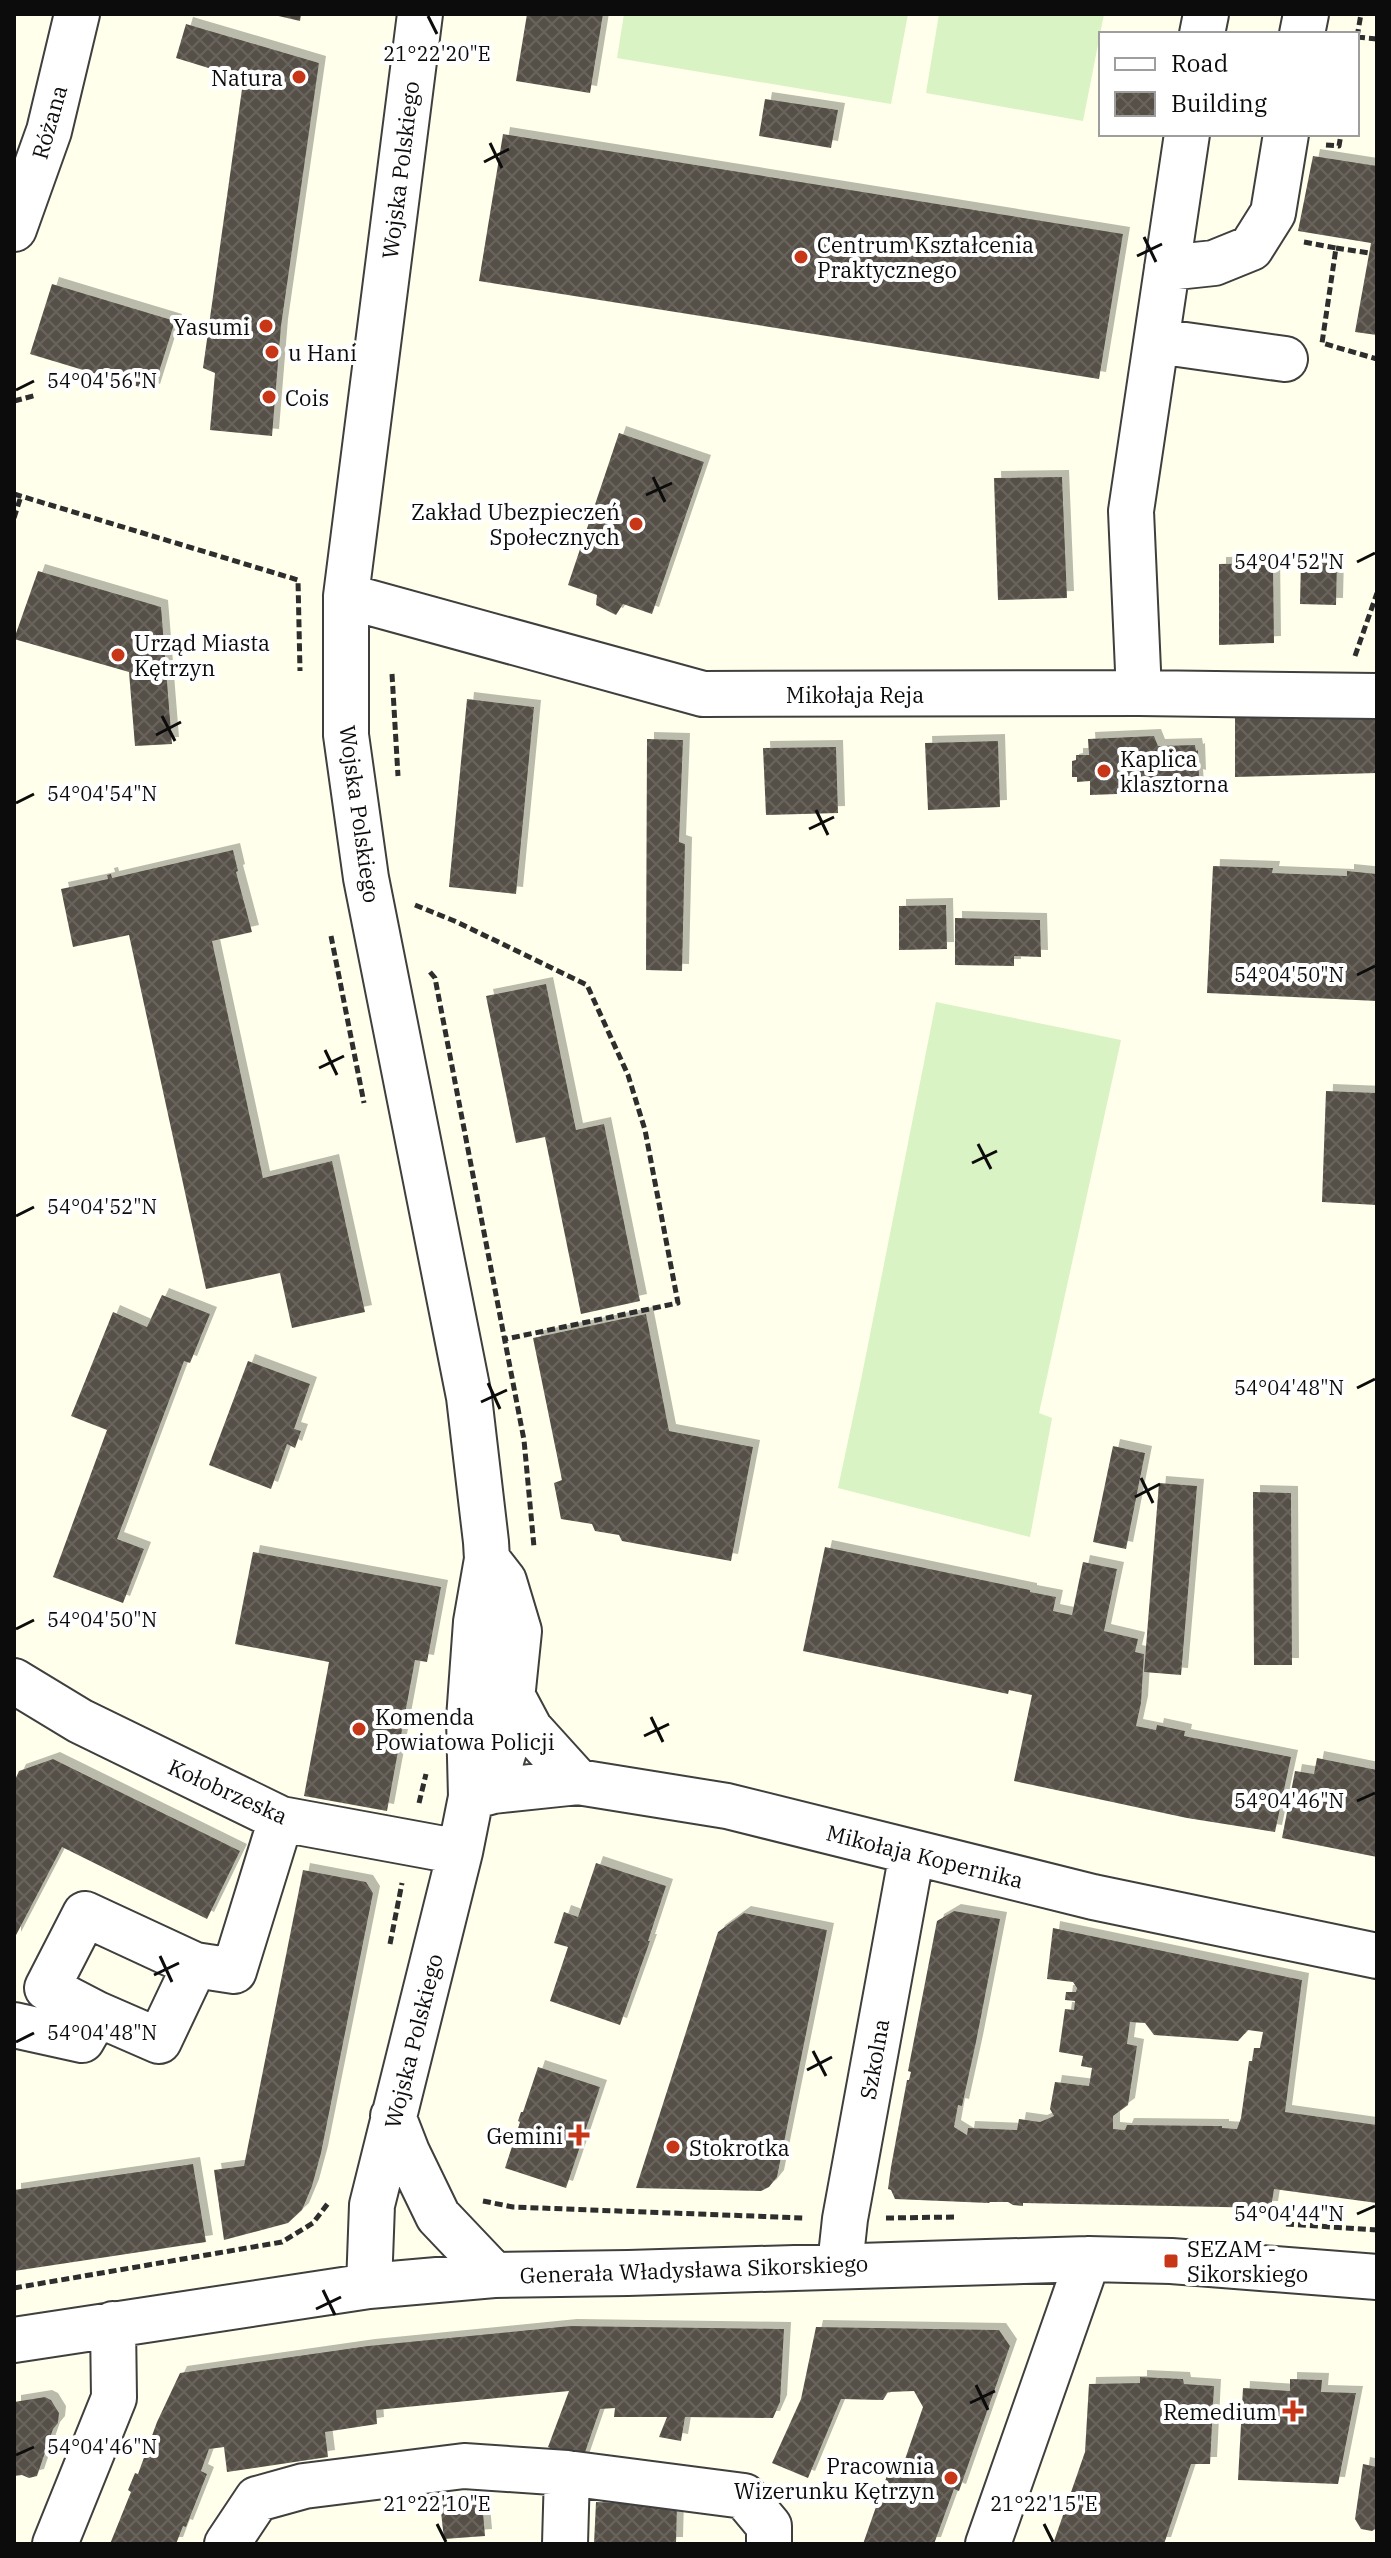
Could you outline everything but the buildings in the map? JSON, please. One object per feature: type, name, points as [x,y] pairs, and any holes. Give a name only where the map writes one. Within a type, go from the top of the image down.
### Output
[{"type":"street","name":"Różana","points":[[14,229],[49,131],[77,14]]},
{"type":"street","name":"Wojska Polskiego","points":[[369,2286],[372,2205],[471,1797],[469,1719],[476,1622],[487,1559],[469,1397],[366,878],[346,735],[346,596],[420,14]]},
{"type":"street","points":[[1139,693],[1131,511],[1187,136]]},
{"type":"street","points":[[1167,268],[1214,263],[1251,248],[1273,213],[1286,136]]},
{"type":"street","points":[[1157,341],[1285,359]]},
{"type":"street","name":"Mikołaja Reja","points":[[346,596],[703,694],[1139,693],[1365,678]]},
{"type":"street","name":"Wojska Polskiego","points":[[471,1797],[496,1777],[508,1738],[519,1631],[504,1581],[487,1559]]},
{"type":"street","name":"Kołobrzeska","points":[[14,1681],[80,1721],[281,1819],[460,1852]]},
{"type":"street","points":[[513,1697],[530,1729],[578,1782]]},
{"type":"street","name":"Mikołaja Kopernika","points":[[471,1797],[493,1791],[578,1782],[727,1806],[1093,1897],[1377,1956]]},
{"type":"street","points":[[195,1965],[159,2041],[47,1988],[85,1914],[195,1965],[234,1971],[281,1819]]},
{"type":"street","name":"Szkolna","points":[[840,2265],[845,2219],[912,1853]]},
{"type":"street","points":[[14,2025],[82,2040],[97,2014]]},
{"type":"street","points":[[393,2116],[438,2216],[494,2275]]},
{"type":"street","points":[[988,2544],[1088,2259]]},
{"type":"street","name":"Generała Władysława Sikorskiego","points":[[14,2340],[369,2286],[494,2275],[1088,2259],[1171,2261],[1377,2277]]},
{"type":"street","points":[[55,2544],[114,2398],[113,2324]]},
{"type":"street","points":[[227,2544],[257,2499],[304,2486],[464,2466],[567,2473],[744,2496],[769,2526],[769,2544]]},
{"type":"street","points":[[565,2544],[567,2473]]},
{"type":"path","points":[[1297,240],[1369,253]]},
{"type":"path","points":[[1336,248],[1322,343],[1377,359]]},
{"type":"path","points":[[14,401],[37,395]]},
{"type":"path","points":[[14,494],[298,580]]},
{"type":"path","points":[[14,518],[21,496]]},
{"type":"path","points":[[1365,678],[1377,593]]},
{"type":"path","points":[[403,902],[431,910],[587,985],[628,1075],[645,1130],[678,1303],[506,1339]]},
{"type":"path","points":[[388,1955],[403,1880]]},
{"type":"path","points":[[14,2288],[282,2242],[313,2223],[332,2197]]},
{"type":"path","points":[[474,2199],[513,2207],[845,2219],[965,2217]]},
{"type":"path","points":[[1281,2224],[1377,2230]]},
{"type":"green space","points":[[624,14],[908,14],[891,104],[617,58]]},
{"type":"green space","points":[[939,14],[1104,14],[1083,121],[926,93]]},
{"type":"green space","points":[[936,1002],[1121,1040],[1039,1413],[1052,1418],[1030,1537],[838,1488]]},
{"type":"place","name":"Natura","points":[[299,77]]},
{"type":"place","name":"Centrum Kształcenia Praktycznego","points":[[801,257]]},
{"type":"place","name":"Yasumi","points":[[266,326]]},
{"type":"place","name":"u Hani","points":[[272,352]]},
{"type":"place","name":"Cois","points":[[269,397]]},
{"type":"place","name":"Zakład Ubezpieczeń Społecznych","points":[[636,524]]},
{"type":"place","name":"Urząd Miasta Kętrzyn","points":[[118,655]]},
{"type":"place","name":"Kaplica klasztorna","points":[[1104,771]]},
{"type":"place","name":"Komenda Powiatowa Policji","points":[[359,1729]]},
{"type":"place","name":"Gemini","points":[[579,2135]]},
{"type":"place","name":"Stokrotka","points":[[673,2147]]},
{"type":"place","name":"SEZAM - Sikorskiego","points":[[1171,2261]]},
{"type":"place","name":"Remedium","points":[[1293,2411]]},
{"type":"place","name":"Pracownia Wizerunku Kętrzyn","points":[[951,2478]]}]
